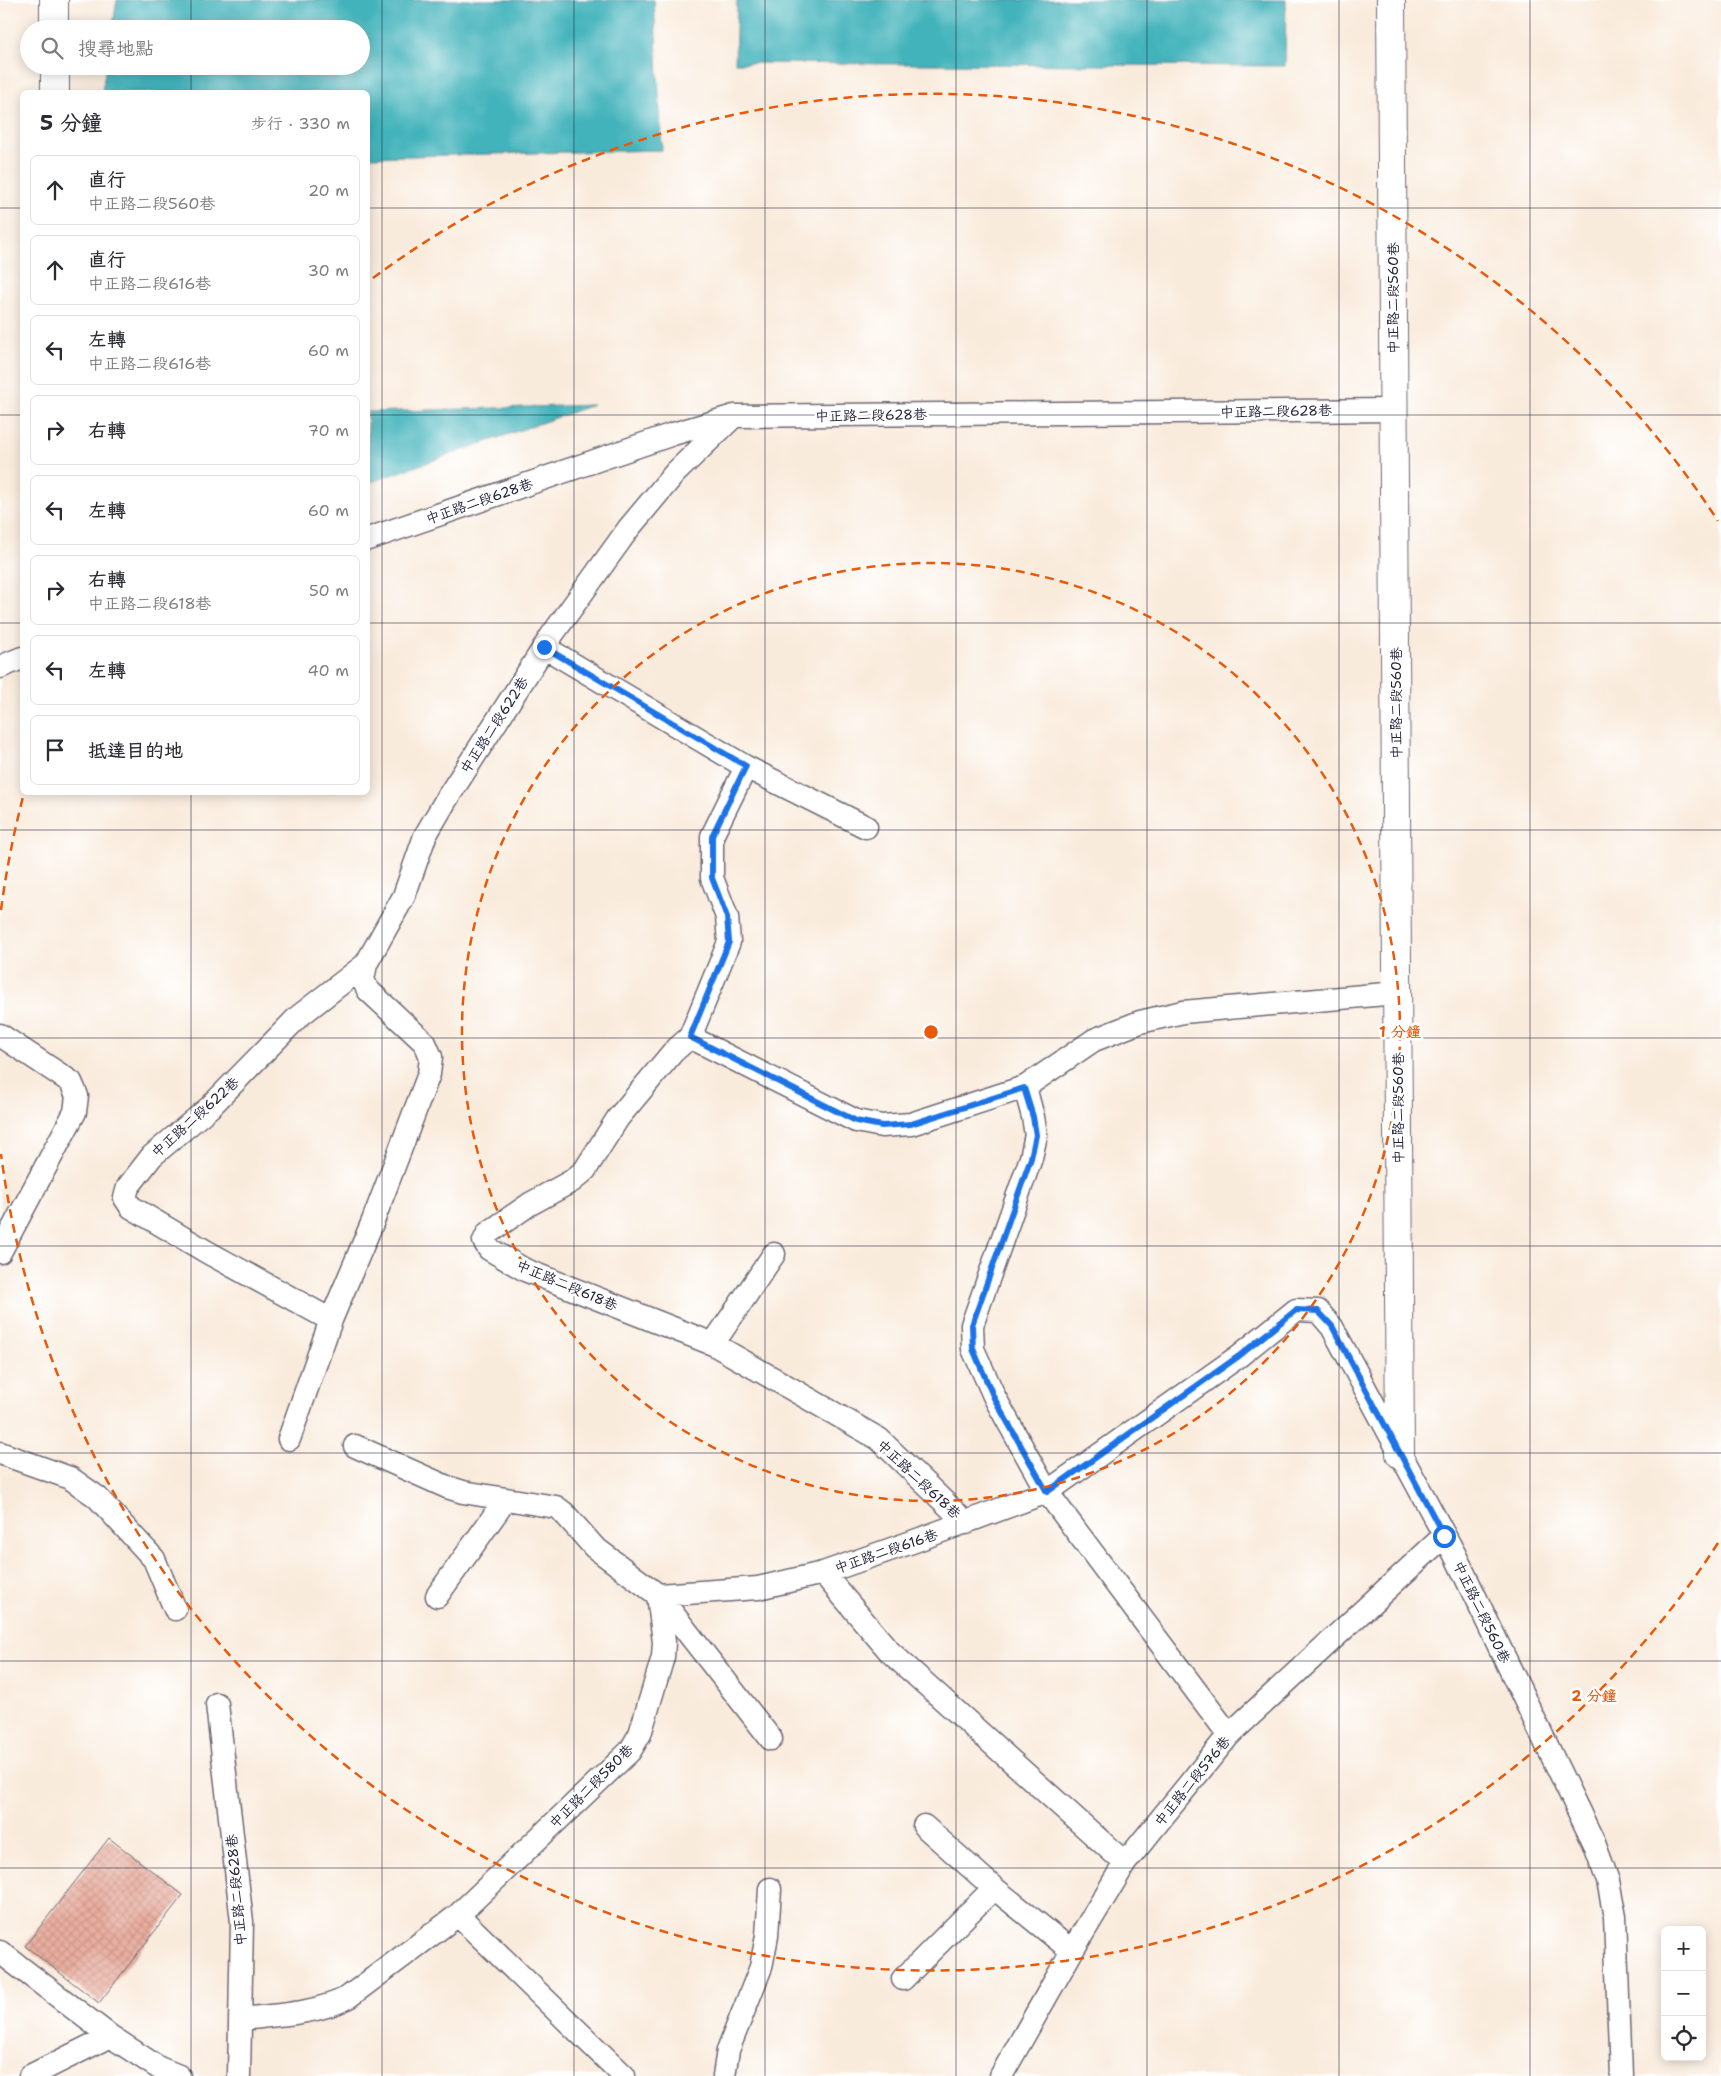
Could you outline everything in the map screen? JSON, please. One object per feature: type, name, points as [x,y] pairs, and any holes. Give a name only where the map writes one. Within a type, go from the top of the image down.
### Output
[{"type":"street","points":[[54,0],[54,20]]},
{"type":"street","name":"中正路二段560巷","points":[[1392,0],[1400,1454]]},
{"type":"street","points":[[55,75],[55,90]]},
{"type":"lane","name":"中正路二段628巷","points":[[370,538],[673,434],[734,416],[1394,410]]},
{"type":"lane","name":"中正路二段622巷","points":[[331,1320],[207,1252],[131,1207],[125,1198],[128,1187],[152,1156],[210,1107],[298,1017],[366,964],[404,896],[429,829],[544,647],[629,528],[675,473],[734,416]]},
{"type":"lane","points":[[544,647],[746,766],[866,827]]},
{"type":"lane","points":[[0,667],[20,659]]},
{"type":"lane","name":"中正路二段618巷","points":[[746,766],[712,836],[712,878],[727,917],[729,942],[690,1037],[673,1052],[618,1118],[585,1170],[572,1181],[509,1218],[488,1233],[484,1241],[489,1249],[525,1270],[713,1344],[878,1440],[966,1523]]},
{"type":"lane","points":[[289,1439],[331,1320],[429,1074],[431,1058],[425,1043],[368,990],[363,980],[366,964]]},
{"type":"lane","points":[[690,1037],[856,1121],[882,1126],[911,1124],[1024,1088],[1094,1040],[1140,1022],[1183,1012],[1397,993]]},
{"type":"lane","points":[[0,1035],[71,1082],[77,1096],[75,1112],[0,1252]]},
{"type":"lane","points":[[1024,1088],[1033,1117],[1036,1135],[1031,1158],[972,1325],[973,1349],[994,1398],[1047,1492],[1229,1735]]},
{"type":"lane","points":[[713,1344],[774,1254]]},
{"type":"lane","name":"中正路二段616巷","points":[[658,1595],[758,1588],[823,1573],[966,1523],[1047,1492],[1239,1356],[1296,1310],[1318,1311],[1332,1326],[1400,1454]]},
{"type":"lane","points":[[355,1446],[447,1487],[556,1508],[564,1513],[594,1547],[658,1595],[771,1739]]},
{"type":"lane","points":[[0,1453],[70,1478],[97,1497],[154,1559],[176,1609]]},
{"type":"lane","name":"中正路二段560巷","points":[[1400,1454],[1444,1536],[1590,1834],[1608,1882],[1616,1917],[1621,2076]]},
{"type":"lane","points":[[437,1596],[506,1499]]},
{"type":"lane","name":"中正路二段576巷","points":[[1001,2076],[1072,1951],[1125,1863],[1229,1735],[1444,1536]]},
{"type":"lane","name":"中正路二段616巷","points":[[823,1573],[890,1652],[1125,1863]]},
{"type":"lane","name":"中正路二段580巷","points":[[242,2019],[303,2013],[330,2006],[348,1998],[458,1915],[630,1750],[640,1734],[662,1657],[664,1642],[658,1595]]},
{"type":"lane","name":"中正路二段628巷","points":[[217,1704],[242,1922],[242,2019],[239,2076]]},
{"type":"lane","points":[[924,1826],[994,1888],[1072,1951]]},
{"type":"lane","points":[[903,1979],[994,1888]]},
{"type":"lane","points":[[724,2076],[728,2050],[761,1967],[767,1936],[770,1889]]},
{"type":"lane","points":[[458,1915],[624,2076]]},
{"type":"lane","points":[[0,1952],[110,2036],[159,2068],[179,2076]]},
{"type":"lane","points":[[30,2076],[110,2036]]},
{"type":"water","points":[[117,0],[654,0],[662,150],[370,157],[370,90],[102,90],[105,75],[370,75],[370,20],[114,20]]},
{"type":"water","points":[[737,0],[1286,0],[1285,66],[735,63]]},
{"type":"water","points":[[593,405],[370,482],[370,412]]},
{"type":"building","points":[[109,1838],[183,1895],[99,2003],[25,1946]]},
{"type":"route","points":[[544,647],[746,766],[712,836],[712,878],[727,917],[729,942],[690,1037],[856,1121],[882,1126],[911,1124],[1024,1088],[1033,1117],[1036,1135],[1031,1158],[984,1296],[972,1325],[973,1349],[994,1398],[1047,1492],[1239,1356],[1296,1310],[1318,1311],[1332,1326],[1444,1536]]}]
